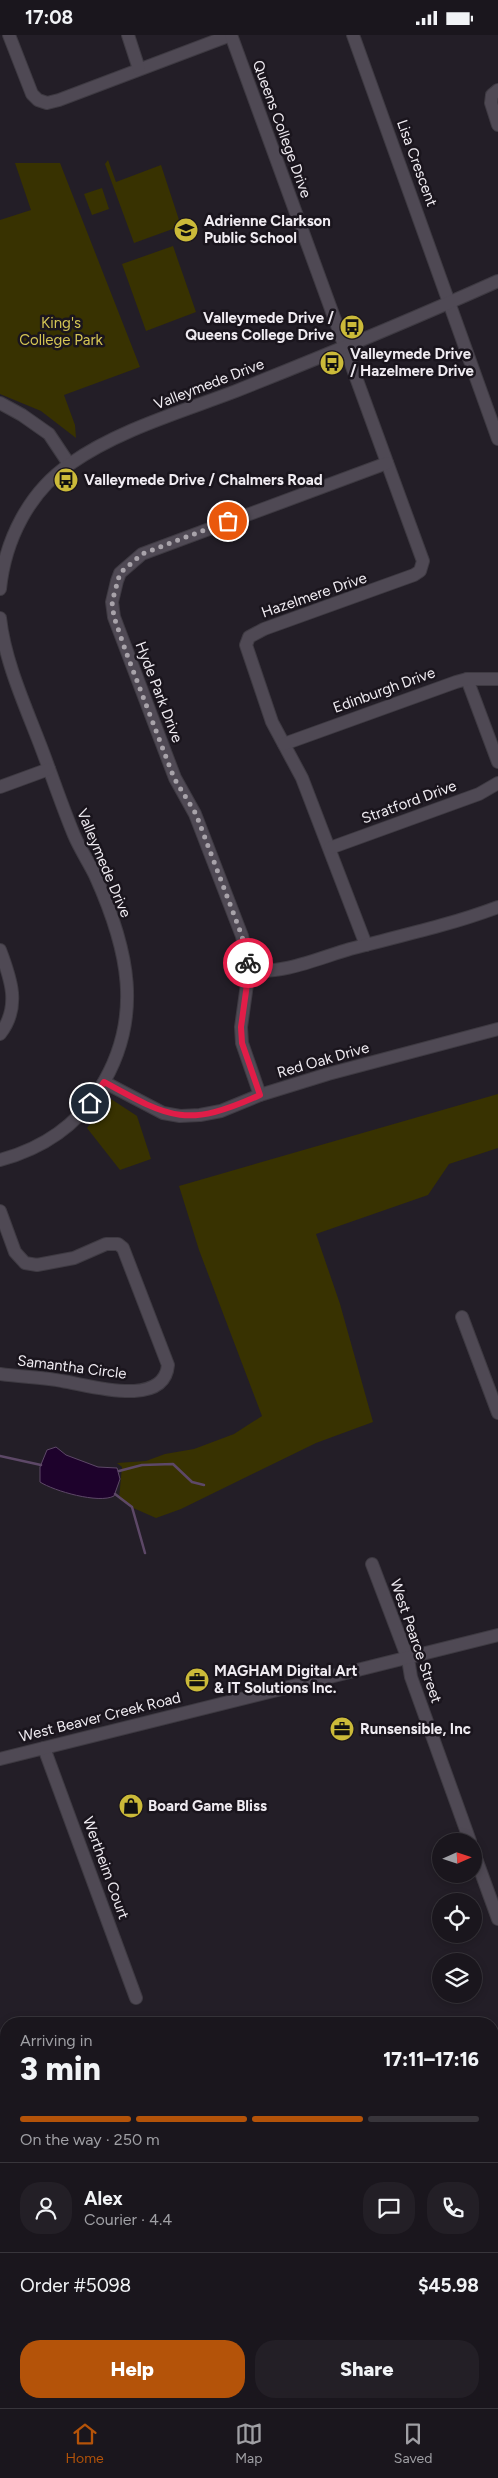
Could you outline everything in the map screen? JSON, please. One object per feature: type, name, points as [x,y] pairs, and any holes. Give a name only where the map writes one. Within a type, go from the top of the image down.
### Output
[{"type":"street","points":[[9,35],[28,85],[38,100],[47,103],[231,35]]},
{"type":"street","points":[[128,35],[139,69]]},
{"type":"street","name":"Queens College Drive","points":[[231,35],[345,347]]},
{"type":"street","name":"Lisa Crescent","points":[[353,35],[450,303],[493,408],[498,439]]},
{"type":"street","points":[[498,90],[492,95],[491,103],[498,125]]},
{"type":"street","name":"Valleymede Drive","points":[[0,589],[2,570],[8,549],[20,521],[32,501],[69,464],[106,443],[142,427],[345,347],[498,281]]},
{"type":"street","name":"Hazelmere Drive","points":[[345,347],[421,551],[423,561],[420,571],[389,585],[264,629],[249,637],[246,645],[272,721],[302,778],[366,945]]},
{"type":"street","points":[[0,403],[22,415],[49,434],[69,464]]},
{"type":"street","name":"Hyde Park Drive","points":[[260,1095],[242,1043],[241,1027],[249,970],[242,936],[196,814],[174,778],[126,652],[114,617],[112,602],[120,573],[142,554],[387,463]]},
{"type":"street","name":"Valleymede Drive","points":[[0,625],[19,691],[75,838],[95,877],[120,941],[127,971],[128,1007],[124,1036],[118,1056],[90,1103],[58,1133],[35,1148],[0,1160]]},
{"type":"street","points":[[468,679],[498,761]]},
{"type":"street","name":"Edinburgh Drive","points":[[284,744],[468,679],[498,679]]},
{"type":"street","points":[[0,787],[49,769]]},
{"type":"street","name":"Stratford Drive","points":[[330,848],[479,794],[498,783]]},
{"type":"street","points":[[249,970],[266,971],[444,925],[498,907]]},
{"type":"street","points":[[0,950],[10,977],[13,994],[12,1011],[8,1024],[0,1034]]},
{"type":"street","name":"Red Oak Drive","points":[[104,1082],[163,1113],[180,1116],[200,1115],[221,1111],[260,1095],[328,1074],[498,1029]]},
{"type":"street","name":"Samantha Circle","points":[[0,1211],[15,1252],[19,1259],[25,1263],[37,1265],[74,1258],[106,1244],[118,1244],[123,1248],[168,1365],[167,1376],[163,1381],[129,1391],[108,1391],[61,1381],[0,1374]]},
{"type":"street","points":[[462,1317],[498,1413]]},
{"type":"street","name":"West Pearce Street","points":[[372,1564],[408,1659],[411,1677],[467,1833]]},
{"type":"street","name":"West Beaver Creek Road","points":[[0,1759],[408,1659],[498,1635]]},
{"type":"street","name":"Wertheim Court","points":[[44,1749],[136,1998]]},
{"type":"street","points":[[482,1875],[498,1919]]},
{"type":"green space","points":[[108,160],[116,182],[161,165],[181,226],[134,243],[105,164]]},
{"type":"green space","name":"King's College Park","points":[[15,163],[60,163],[140,367],[64,395],[75,425],[76,438],[41,411],[0,394],[0,220],[31,210]]},
{"type":"green space","points":[[102,188],[109,209],[92,215],[84,194]]},
{"type":"green space","points":[[173,246],[196,312],[146,331],[122,264]]},
{"type":"green space","points":[[498,1094],[498,1148],[449,1164],[428,1195],[316,1234],[340,1304],[373,1422],[316,1443],[181,1509],[156,1518],[131,1507],[119,1499],[122,1467],[117,1463],[146,1461],[165,1454],[194,1449],[234,1434],[262,1416],[199,1250],[179,1186]]},
{"type":"green space","points":[[111,1099],[137,1116],[151,1159],[120,1170],[87,1128]]},
{"type":"shaded area","points":[[56,1447],[66,1455],[98,1467],[117,1468],[120,1479],[114,1496],[98,1498],[77,1495],[55,1489],[40,1482],[40,1467],[47,1450]]},
{"type":"waterway","points":[[0,1456],[41,1465]]},
{"type":"waterway","points":[[119,1471],[142,1465],[173,1464],[192,1482],[204,1485]]},
{"type":"waterway","points":[[115,1494],[132,1507],[145,1553]]},
{"type":"way so far","points":[[228,521],[142,554],[120,573],[112,602],[114,617],[126,652],[174,778],[196,814],[242,936],[248,963]]},
{"type":"place","name":"Adrienne Clarkson Public School","points":[[186,230]]},
{"type":"place","name":"Valleymede Drive / Queens College Drive","points":[[352,327]]},
{"type":"place","name":"Valleymede Drive / Hazelmere Drive","points":[[332,363]]},
{"type":"place","name":"Valleymede Drive / Chalmers Road","points":[[66,480]]},
{"type":"place","name":"MAGHAM Digital Art & IT Solutions Inc.","points":[[197,1680]]},
{"type":"place","name":"Runsensible, Inc","points":[[342,1729]]},
{"type":"place","name":"Board Game Bliss","points":[[131,1806]]},
{"type":"route","points":[[90,1103],[104,1082],[163,1113],[180,1116],[221,1111],[260,1095],[242,1043],[241,1027],[249,970],[248,963]]}]
